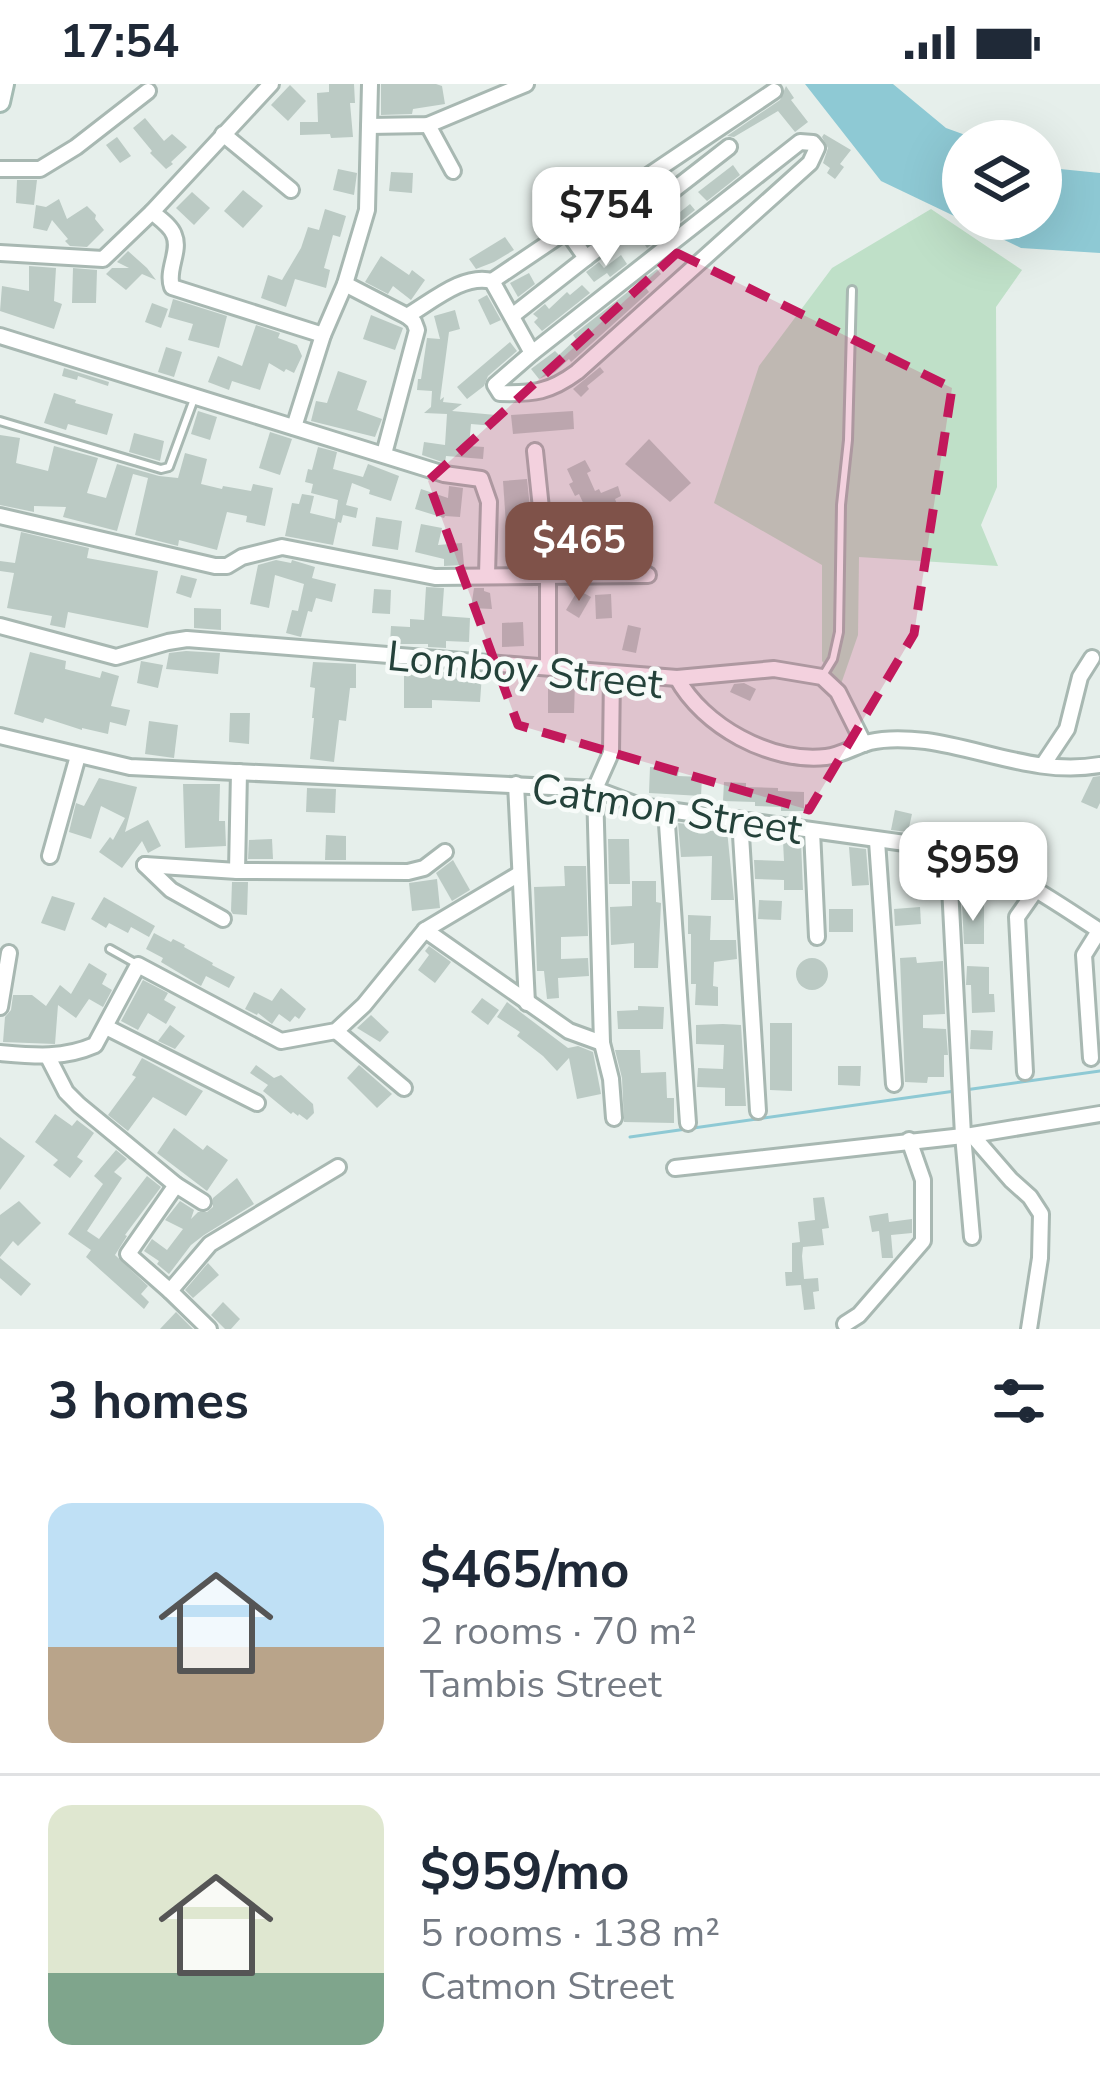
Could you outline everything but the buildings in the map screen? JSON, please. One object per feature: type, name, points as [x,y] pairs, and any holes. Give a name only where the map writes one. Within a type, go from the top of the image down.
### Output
[{"type":"main road","points":[[0,102],[4,84]]},
{"type":"street","points":[[0,253],[103,259],[271,84]]},
{"type":"street","points":[[294,427],[367,210],[370,84]]},
{"type":"street","points":[[369,126],[428,125],[526,84]]},
{"type":"street","points":[[0,169],[40,169],[148,91]]},
{"type":"street","points":[[492,281],[774,91]]},
{"type":"street","points":[[428,125],[453,171]]},
{"type":"street","points":[[223,134],[291,190]]},
{"type":"street","points":[[800,142],[813,142],[817,148],[810,163],[577,372],[542,392],[500,393],[495,386],[532,352],[800,142]]},
{"type":"street","points":[[512,316],[729,146]]},
{"type":"street","points":[[670,163],[683,182]]},
{"type":"street","points":[[152,212],[176,238],[169,278],[172,287],[323,335]]},
{"type":"street","points":[[567,231],[586,258]]},
{"type":"street","points":[[407,316],[466,282],[482,278],[492,281],[532,352]]},
{"type":"street","points":[[345,284],[407,316],[417,330],[384,454]]},
{"type":"street","points":[[0,336],[444,474],[481,479],[489,502],[488,575]]},
{"type":"street","points":[[535,451],[548,574],[548,666]]},
{"type":"street","points":[[0,516],[215,566],[281,547],[435,577],[647,575]]},
{"type":"street","name":"Lomboy Street","points":[[0,626],[116,657],[187,639],[677,678],[705,714],[767,750],[825,757],[864,744],[928,741],[1004,760],[1069,768],[1100,765]]},
{"type":"street","points":[[1043,765],[1067,729],[1080,677],[1092,658]]},
{"type":"street","points":[[677,678],[774,669],[822,677],[838,692],[864,744]]},
{"type":"street","points":[[611,673],[611,753],[595,789],[602,1043],[614,1118]]},
{"type":"street","name":"Catmon Street","points":[[0,736],[130,767],[595,789],[640,806],[948,850],[978,858],[1100,931]]},
{"type":"street","points":[[50,856],[78,756]]},
{"type":"street","points":[[237,871],[239,772]]},
{"type":"street","points":[[516,784],[527,1004]]},
{"type":"street","points":[[666,810],[688,1124]]},
{"type":"street","points":[[740,819],[758,1111]]},
{"type":"street","points":[[812,830],[817,937]]},
{"type":"street","points":[[878,841],[894,1084]]},
{"type":"street","points":[[948,850],[972,1238]]},
{"type":"street","points":[[224,919],[172,890],[146,866],[408,872],[424,868],[445,852]]},
{"type":"street","points":[[0,1053],[48,1057],[95,1046],[138,965],[281,1041],[336,1031],[364,1005],[425,930],[519,874]]},
{"type":"street","points":[[1025,1072],[1017,917],[1036,890]]},
{"type":"street","points":[[425,930],[569,1031],[602,1043]]},
{"type":"street","points":[[1090,1058],[1084,955],[1100,931]]},
{"type":"street","points":[[0,1007],[9,952]]},
{"type":"street","points":[[106,1027],[257,1103]]},
{"type":"street","points":[[336,1031],[404,1088]]},
{"type":"street","points":[[48,1057],[66,1092],[79,1105],[203,1202]]},
{"type":"street","points":[[675,1168],[967,1135],[1100,1114]]},
{"type":"street","points":[[967,1135],[1042,1214],[1029,1329]]},
{"type":"street","points":[[845,1324],[859,1315],[923,1241],[923,1180],[909,1140]]},
{"type":"street","points":[[170,1292],[210,1244],[338,1167]]},
{"type":"street","points":[[176,1185],[128,1254],[209,1329]]},
{"type":"lane","points":[[822,677],[839,632],[852,290]]},
{"type":"lane","points":[[0,421],[161,470],[169,466],[196,395]]},
{"type":"lane","points":[[110,950],[138,965]]},
{"type":"highlighted area","points":[[677,253],[952,388],[914,634],[809,810],[518,725],[428,481]]},
{"type":"green space","points":[[931,209],[942,216],[942,240],[977,240],[1022,270],[996,307],[997,487],[981,525],[998,566],[859,557],[858,635],[841,684],[822,661],[822,565],[714,503],[759,366],[832,268]]},
{"type":"water","points":[[805,84],[893,84],[942,125],[942,210],[881,181]]},
{"type":"water","points":[[1062,169],[1100,173],[1100,253],[1021,248],[1004,240],[1062,240]]},
{"type":"waterway","points":[[965,1090],[1100,1071]]},
{"type":"waterway","points":[[630,1137],[955,1091]]}]
